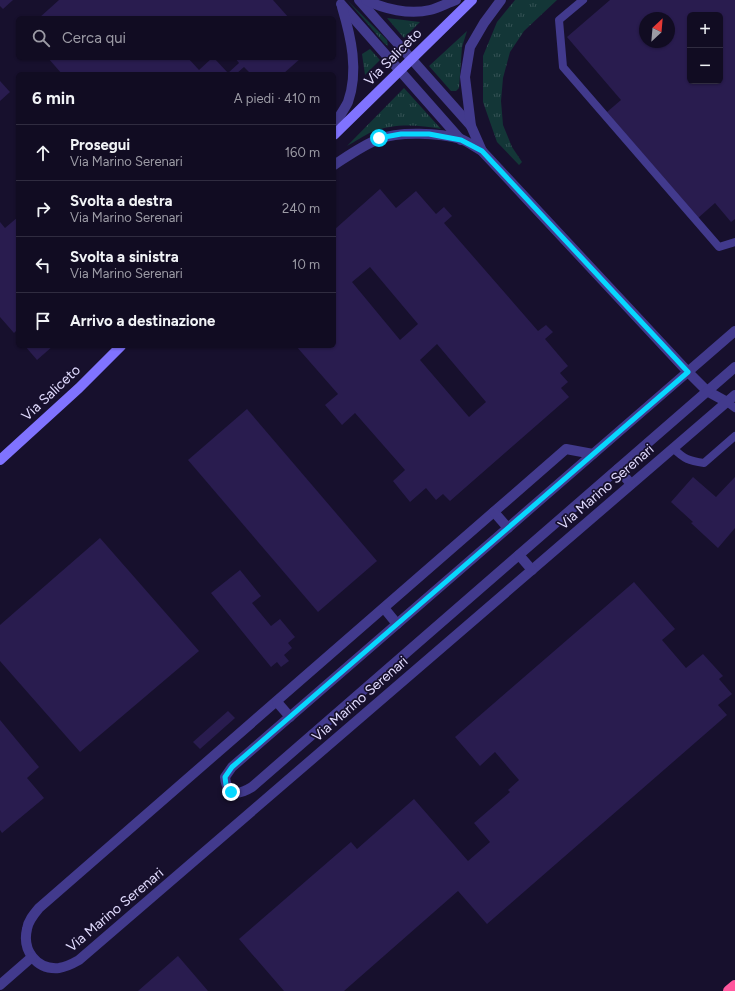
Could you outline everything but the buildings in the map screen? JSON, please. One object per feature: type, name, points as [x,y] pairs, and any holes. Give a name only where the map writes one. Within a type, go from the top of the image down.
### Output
[{"type":"highway","points":[[729,991],[735,986]]},
{"type":"main road","name":"Via Saliceto","points":[[336,133],[472,0]]},
{"type":"main road","name":"Via Saliceto","points":[[0,460],[119,348]]},
{"type":"street","points":[[359,0],[471,126]]},
{"type":"street","points":[[366,0],[377,5],[402,12],[429,10],[456,0]]},
{"type":"street","points":[[501,0],[484,23],[470,47],[465,77],[471,126],[482,151],[688,372],[707,391],[731,405]]},
{"type":"street","points":[[340,2],[461,140]]},
{"type":"street","points":[[336,123],[348,102],[353,78],[350,33],[340,2]]},
{"type":"street","points":[[336,164],[363,146],[379,138],[401,134],[429,134],[461,140],[482,151]]},
{"type":"street","name":"Via Marino Serenari","points":[[735,331],[232,767],[225,777],[226,785],[231,792],[242,793],[252,788],[735,368]]},
{"type":"street","name":"Via Marino Serenari","points":[[32,957],[44,966],[58,968],[70,965],[79,960],[673,448],[731,405],[735,395]]},
{"type":"street","points":[[0,985],[32,957],[26,945],[27,929],[32,917],[39,908],[566,449],[593,454]]},
{"type":"street","points":[[618,469],[631,484]]},
{"type":"street","points":[[494,512],[508,528]]},
{"type":"street","points":[[519,555],[532,570]]},
{"type":"street","points":[[384,608],[397,624]]},
{"type":"street","points":[[398,660],[411,674]]},
{"type":"street","points":[[277,702],[290,716]]},
{"type":"lane","points":[[583,0],[559,20],[563,66],[719,247],[735,242]]},
{"type":"lane","points":[[673,448],[683,458],[692,462],[704,463],[735,436]]},
{"type":"green space","points":[[347,0],[387,40],[388,46],[384,43]]},
{"type":"green space","points":[[515,0],[557,0],[524,31],[510,52],[503,78],[501,101],[503,125],[512,147],[522,162],[519,165],[497,142],[483,102],[483,56],[497,22]]},
{"type":"green space","points":[[387,18],[420,22],[404,38]]},
{"type":"green space","points":[[467,31],[462,47],[459,88],[456,91],[451,91],[429,66]]},
{"type":"green space","points":[[370,49],[380,60],[365,75],[362,54]]},
{"type":"green space","points":[[404,88],[441,129],[415,126],[389,127],[369,133],[347,146]]},
{"type":"route","points":[[231,792],[226,785],[225,777],[232,767],[688,372],[482,151],[461,140],[429,134],[401,134],[379,138]]}]
